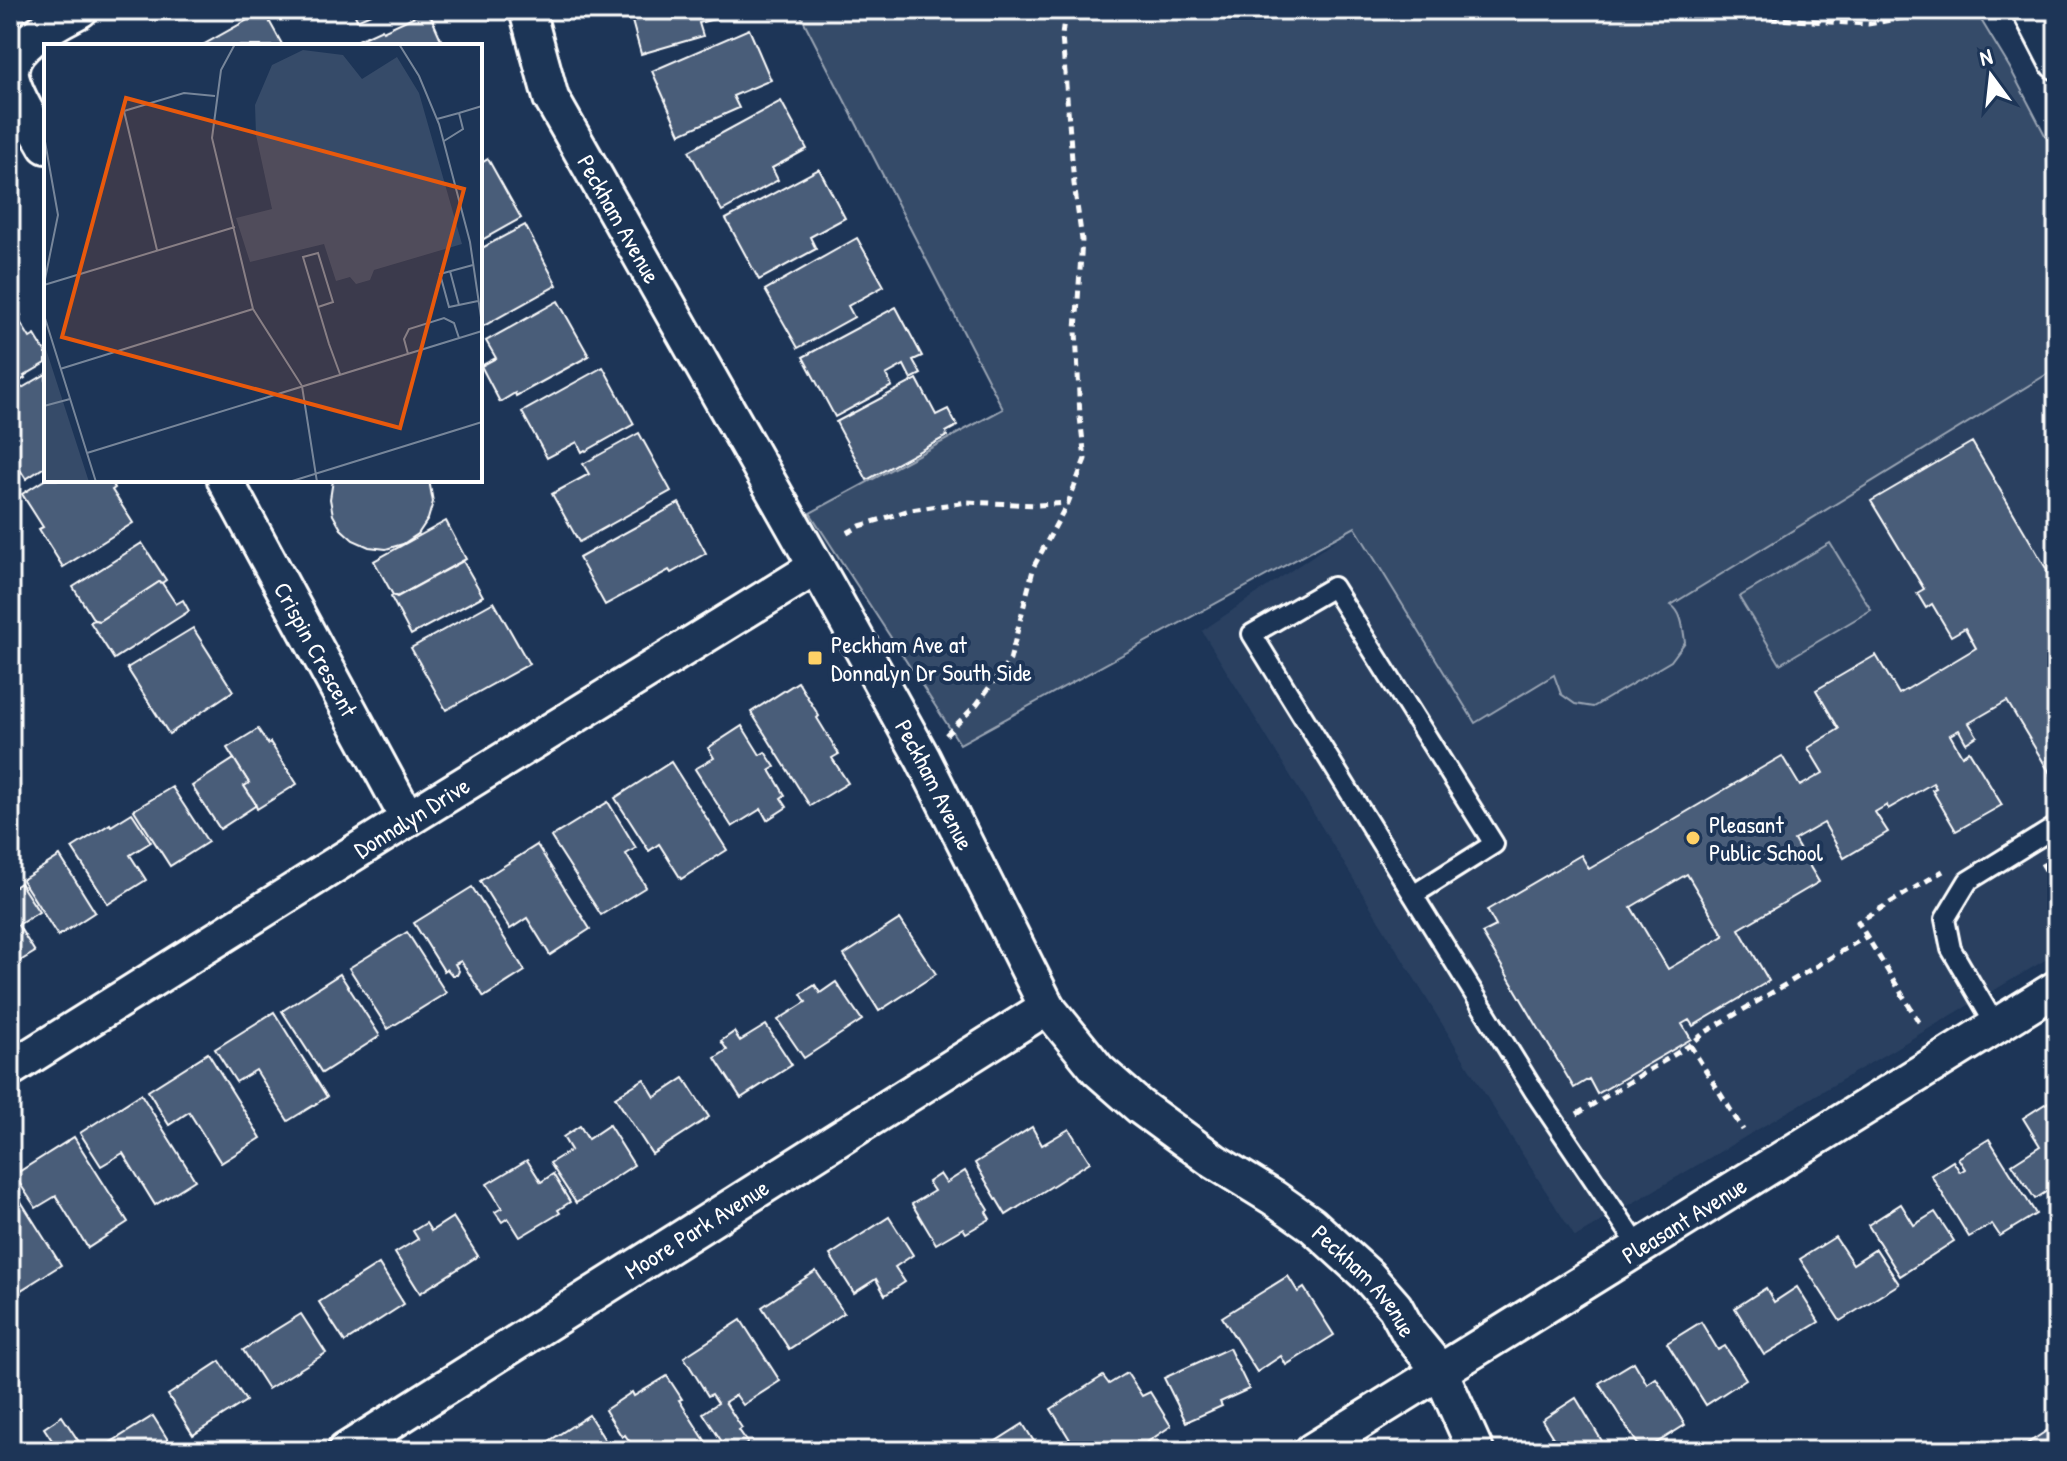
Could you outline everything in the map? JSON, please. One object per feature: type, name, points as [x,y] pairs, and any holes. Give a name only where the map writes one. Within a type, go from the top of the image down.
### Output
[{"type":"street","points":[[44,142],[10,77],[15,54],[48,27],[80,10]]},
{"type":"street","name":"Peckham Avenue","points":[[527,10],[551,98],[923,759],[1047,1007],[1098,1070],[1139,1106],[1214,1161],[1311,1224],[1367,1275],[1395,1307],[1409,1333],[1440,1371],[1476,1451]]},
{"type":"street","points":[[2030,10],[2057,62]]},
{"type":"street","name":"Crispin Crescent","points":[[226,482],[408,819]]},
{"type":"street","name":"Donnalyn Drive","points":[[10,1069],[816,567]]},
{"type":"street","name":"Pleasant Avenue","points":[[1312,1451],[2057,988]]},
{"type":"street","name":"Moore Park Avenue","points":[[345,1451],[1047,1007]]},
{"type":"lane","points":[[1413,895],[1494,844],[1333,587],[1252,634],[1413,895],[1556,1126],[1639,1247]]},
{"type":"lane","points":[[1996,1026],[1951,949],[1945,919],[1968,881],[2057,826]]},
{"type":"path","points":[[923,759],[977,704],[1010,660],[1034,566],[1068,503],[1085,459],[1076,330],[1082,240],[1074,184],[1062,36],[1065,10]]},
{"type":"path","points":[[1715,10],[1736,17],[1868,24],[1949,10]]},
{"type":"path","points":[[847,533],[910,510],[967,502],[1068,503]]},
{"type":"path","points":[[2040,858],[2057,889]]},
{"type":"path","points":[[1858,922],[1919,1022]]},
{"type":"path","points":[[1556,1126],[1867,936]]},
{"type":"path","points":[[1690,1045],[1743,1130]]},
{"type":"shaded area","points":[[798,10],[1975,10],[2010,68],[2057,158],[2057,368],[1671,605],[1680,616],[1685,642],[1671,661],[1593,707],[1575,704],[1561,694],[1554,675],[1475,723],[1355,527],[960,744],[810,513],[1003,409]]},
{"type":"shaded area","name":"Pleasant Public School","points":[[2057,368],[2057,953],[1575,1237],[1202,631],[1355,527],[1476,722]]},
{"type":"shaded area","points":[[1830,543],[1871,610],[1780,664],[1739,597]]},
{"type":"building","points":[[353,10],[380,10],[357,20]]},
{"type":"building","points":[[428,10],[443,44],[349,44]]},
{"type":"building","points":[[629,10],[740,12],[699,23],[703,36],[641,54]]},
{"type":"building","points":[[262,12],[282,44],[205,44]]},
{"type":"building","points":[[749,29],[771,80],[733,96],[739,108],[680,134],[652,71]]},
{"type":"building","points":[[781,101],[807,149],[772,168],[778,180],[722,211],[689,151]]},
{"type":"building","points":[[488,159],[521,218],[482,240],[482,163]]},
{"type":"building","points":[[819,169],[845,218],[810,237],[816,249],[759,280],[726,219]]},
{"type":"building","points":[[525,225],[557,285],[482,327],[482,248]]},
{"type":"building","points":[[857,238],[884,286],[848,306],[854,317],[798,348],[765,290]]},
{"type":"building","points":[[10,297],[21,315],[17,317],[30,338],[35,335],[44,350],[44,364],[10,387]]},
{"type":"building","points":[[558,301],[589,356],[500,402],[482,368],[496,358],[486,341]]},
{"type":"building","points":[[896,307],[922,356],[913,360],[921,374],[911,379],[904,365],[886,375],[892,386],[835,417],[803,357]]},
{"type":"building","points":[[603,367],[634,424],[586,451],[582,452],[577,442],[547,458],[522,412]]},
{"type":"building","points":[[44,375],[44,467],[26,479],[10,454],[10,395]]},
{"type":"building","points":[[917,379],[936,415],[948,409],[957,426],[946,432],[947,436],[867,480],[836,422]]},
{"type":"building","points":[[639,433],[671,491],[579,542],[552,494],[589,474],[583,464]]},
{"type":"building","points":[[1972,442],[2057,587],[2057,785],[2007,701],[1969,723],[1977,736],[1966,743],[1959,730],[1950,735],[1962,756],[1969,751],[2002,805],[1956,831],[1932,790],[1936,788],[1933,783],[1888,809],[1887,805],[1875,812],[1888,832],[1844,858],[1824,823],[1794,840],[1819,882],[1739,929],[1769,981],[1693,1026],[1689,1020],[1682,1024],[1691,1039],[1597,1094],[1589,1079],[1574,1088],[1482,933],[1496,926],[1487,910],[1581,855],[1589,869],[1782,756],[1800,786],[1823,773],[1808,748],[1839,729],[1816,690],[1876,655],[1899,694],[1976,648],[1965,628],[1951,636],[1932,604],[1926,608],[1917,593],[1924,589],[1871,501]],"holes":[[[1687,874],[1724,936],[1668,969],[1631,907]]]},
{"type":"building","points":[[44,480],[112,482],[115,488],[112,490],[133,523],[63,567],[22,494]]},
{"type":"building","points":[[333,482],[429,482],[433,502],[428,519],[418,534],[403,544],[386,549],[369,547],[353,540],[341,529],[333,515],[330,499]]},
{"type":"building","points":[[679,503],[706,553],[605,605],[579,558]]},
{"type":"building","points":[[446,521],[466,559],[397,597],[393,595],[374,561]]},
{"type":"building","points":[[142,543],[166,580],[99,621],[94,620],[73,587]]},
{"type":"building","points":[[463,561],[483,596],[411,635],[391,597],[397,597]]},
{"type":"building","points":[[159,582],[176,604],[183,600],[189,611],[114,659],[90,622],[99,621]]},
{"type":"building","points":[[494,602],[529,664],[446,710],[411,648]]},
{"type":"building","points":[[193,628],[233,691],[169,734],[127,668]]},
{"type":"building","points":[[798,682],[839,754],[832,758],[848,783],[810,806],[751,712]]},
{"type":"building","points":[[742,726],[760,755],[765,752],[775,767],[770,770],[785,795],[781,798],[787,807],[767,820],[761,809],[732,827],[695,769],[714,758],[708,748]]},
{"type":"building","points":[[258,729],[297,784],[257,809],[244,786],[249,783],[227,748]]},
{"type":"building","points":[[234,759],[249,783],[244,786],[255,806],[220,829],[192,786]]},
{"type":"building","points":[[671,762],[727,850],[681,879],[659,844],[649,851],[615,798]]},
{"type":"building","points":[[172,787],[208,842],[170,866],[134,810]]},
{"type":"building","points":[[608,802],[636,848],[626,854],[646,887],[601,915],[551,837]]},
{"type":"building","points":[[132,813],[151,842],[130,855],[146,880],[108,904],[72,848]]},
{"type":"building","points":[[537,845],[590,929],[550,955],[527,918],[510,929],[480,881]]},
{"type":"building","points":[[60,856],[95,912],[58,936],[22,880]]},
{"type":"building","points":[[20,883],[39,912],[18,925],[35,952],[10,967],[10,887]]},
{"type":"building","points":[[472,887],[525,971],[484,997],[461,961],[455,964],[459,971],[457,975],[452,975],[447,969],[444,971],[414,923]]},
{"type":"building","points":[[900,919],[936,974],[879,1011],[844,955]]},
{"type":"building","points":[[407,932],[446,993],[388,1029],[349,968]]},
{"type":"building","points":[[340,974],[380,1036],[322,1073],[282,1011]]},
{"type":"building","points":[[836,982],[862,1020],[804,1058],[778,1020],[806,1002],[801,994],[815,985],[820,993]]},
{"type":"building","points":[[274,1012],[327,1097],[288,1121],[256,1070],[236,1082],[215,1049]]},
{"type":"building","points":[[766,1025],[792,1065],[741,1098],[715,1058],[727,1050],[721,1041],[734,1032],[740,1041]]},
{"type":"building","points":[[208,1053],[261,1138],[221,1163],[189,1112],[169,1125],[148,1091]]},
{"type":"building","points":[[684,1078],[709,1117],[652,1154],[615,1097],[644,1079],[655,1097]]},
{"type":"building","points":[[141,1094],[195,1180],[155,1205],[123,1153],[101,1166],[80,1133]]},
{"type":"building","points":[[2056,1097],[2057,1185],[2035,1199],[2012,1164],[2040,1146],[2023,1118]]},
{"type":"building","points":[[609,1125],[634,1165],[576,1203],[550,1163],[571,1150],[563,1137],[580,1126],[588,1139]]},
{"type":"building","points":[[1032,1127],[1042,1145],[1069,1129],[1090,1162],[1006,1215],[975,1163]]},
{"type":"building","points":[[74,1137],[128,1222],[88,1248],[56,1196],[36,1208],[14,1175]]},
{"type":"building","points":[[1989,1139],[2036,1214],[2000,1236],[1992,1224],[1969,1237],[1931,1175],[1953,1161],[1960,1172],[1965,1169],[1958,1158]]},
{"type":"building","points":[[527,1160],[541,1182],[553,1174],[570,1202],[558,1210],[560,1213],[520,1237],[508,1218],[502,1222],[495,1212],[502,1208],[487,1184]]},
{"type":"building","points":[[965,1171],[989,1210],[986,1212],[990,1219],[966,1233],[963,1228],[936,1244],[912,1204],[934,1191],[928,1182],[940,1174],[946,1183]]},
{"type":"building","points":[[10,1184],[61,1265],[21,1290],[10,1272]]},
{"type":"building","points":[[1901,1204],[1914,1225],[1935,1212],[1954,1241],[1900,1276],[1868,1225]]},
{"type":"building","points":[[453,1217],[478,1256],[420,1293],[395,1253],[418,1239],[413,1231],[426,1223],[431,1231]]},
{"type":"building","points":[[889,1217],[913,1255],[895,1267],[905,1282],[885,1295],[876,1279],[854,1293],[830,1255]]},
{"type":"building","points":[[1835,1237],[1853,1264],[1876,1249],[1899,1284],[1840,1321],[1800,1259]]},
{"type":"building","points":[[379,1264],[404,1304],[345,1342],[319,1302]]},
{"type":"building","points":[[816,1271],[844,1313],[789,1349],[762,1307]]},
{"type":"building","points":[[1288,1276],[1298,1292],[1304,1288],[1334,1335],[1286,1365],[1281,1356],[1257,1372],[1222,1317]]},
{"type":"building","points":[[1797,1287],[1819,1322],[1764,1355],[1735,1308],[1766,1288],[1774,1302]]},
{"type":"building","points":[[301,1314],[326,1353],[268,1389],[243,1350]]},
{"type":"building","points":[[741,1320],[780,1381],[743,1405],[736,1395],[725,1402],[748,1443],[736,1451],[728,1451],[703,1413],[718,1403],[712,1394],[708,1396],[684,1357]]},
{"type":"building","points":[[1701,1322],[1718,1350],[1725,1346],[1746,1379],[1706,1405],[1667,1343]]},
{"type":"building","points":[[1229,1348],[1249,1389],[1220,1402],[1222,1406],[1186,1422],[1164,1378]]},
{"type":"building","points":[[220,1361],[246,1401],[193,1435],[168,1395]]},
{"type":"building","points":[[1634,1362],[1647,1384],[1656,1378],[1685,1425],[1644,1451],[1599,1383]]},
{"type":"building","points":[[1127,1373],[1142,1396],[1150,1392],[1171,1426],[1146,1443],[1143,1451],[1077,1451],[1051,1409],[1103,1376],[1109,1384]]},
{"type":"building","points":[[667,1376],[706,1442],[692,1451],[636,1451],[625,1435],[622,1437],[605,1410],[632,1392],[634,1396]]},
{"type":"building","points":[[1576,1398],[1608,1451],[1550,1451],[1547,1446],[1555,1441],[1542,1420]]},
{"type":"building","points":[[589,1415],[612,1451],[534,1451]]},
{"type":"building","points":[[62,1416],[85,1451],[59,1451],[44,1428]]},
{"type":"building","points":[[153,1416],[175,1451],[97,1451]]},
{"type":"building","points":[[1023,1424],[1040,1451],[987,1451],[985,1448]]},
{"type":"building","points":[[2057,1424],[2057,1451],[2016,1451]]},
{"type":"place","name":"Peckham Ave at Donnalyn Dr South Side","points":[[815,658]]},
{"type":"place","name":"Pleasant Public School","points":[[1693,838]]}]
